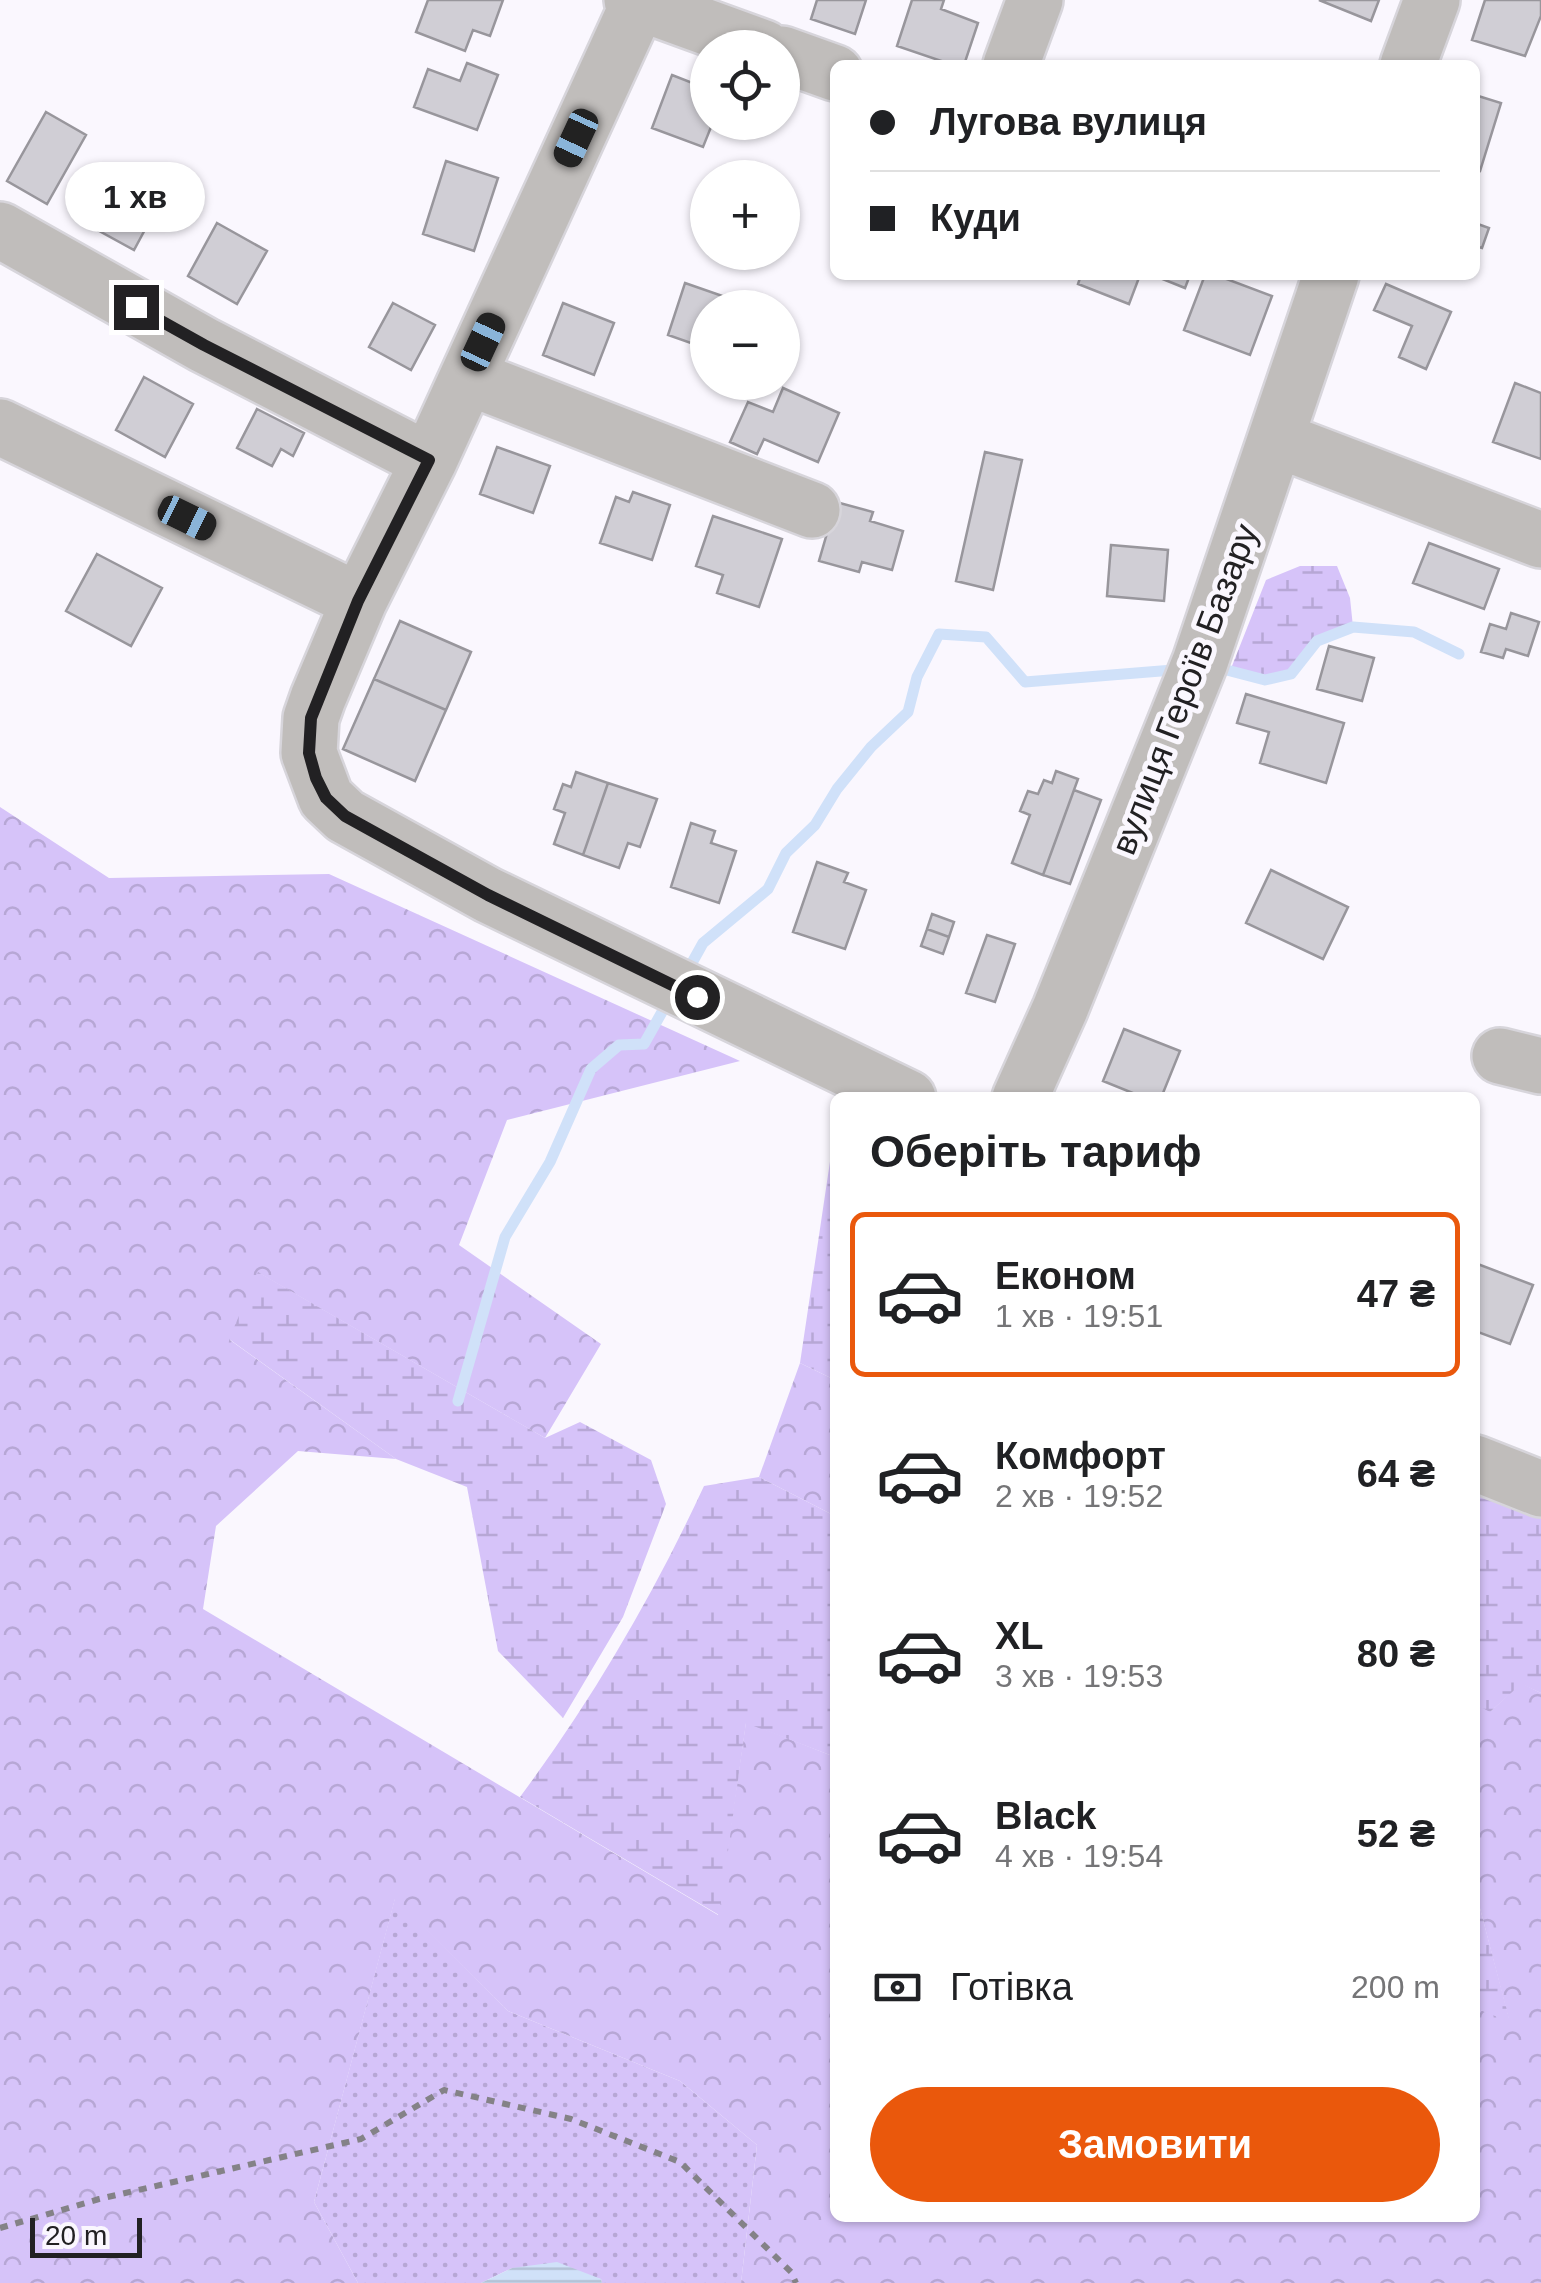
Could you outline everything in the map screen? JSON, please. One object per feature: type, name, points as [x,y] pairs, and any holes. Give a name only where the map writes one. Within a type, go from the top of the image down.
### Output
[{"type":"street","points":[[1013,60],[1035,0]]},
{"type":"street","points":[[1410,60],[1432,0]]},
{"type":"street","points":[[715,30],[637,1],[429,460],[358,601],[311,718],[309,753],[326,798],[345,816],[488,895],[896,1092]]},
{"type":"street","points":[[800,60],[830,71]]},
{"type":"street","points":[[0,230],[204,345],[429,460]]},
{"type":"street","name":"вулиця Героїв Базару","points":[[1023,1092],[1200,662],[1329,280]]},
{"type":"street","points":[[468,376],[812,510]]},
{"type":"street","points":[[0,427],[358,601]]},
{"type":"street","points":[[1276,439],[1541,540]]},
{"type":"street","points":[[1480,1466],[1541,1489]]},
{"type":"path","points":[[0,2228],[100,2199],[360,2139],[444,2090],[572,2119],[680,2162],[791,2272],[796,2283]]},
{"type":"green space","points":[[1300,566],[1337,566],[1350,598],[1353,627],[1317,641],[1291,674],[1265,680],[1230,671],[1266,580]]},
{"type":"green space","points":[[0,807],[109,878],[329,874],[740,1061],[507,1120],[459,1245],[601,1344],[545,1438],[259,1273],[230,1340],[396,1459],[298,1451],[216,1526],[203,1609],[718,1915],[746,1722],[830,1755],[830,2222],[1480,2222],[1480,2010],[1509,2020],[1480,1908],[1480,1706],[1491,1711],[1521,1683],[1541,1693],[1541,2283],[741,2283],[757,2145],[680,2081],[508,2011],[395,1899],[314,2202],[358,2283],[0,2283]]},
{"type":"green space","points":[[830,1162],[830,1378],[800,1363]]},
{"type":"green space","points":[[258,1272],[545,1438],[580,1422],[651,1460],[666,1504],[623,1617],[563,1718],[498,1651],[467,1487],[396,1459],[229,1339]]},
{"type":"green space","points":[[800,1363],[830,1378],[830,1513],[759,1477]]},
{"type":"green space","points":[[759,1477],[830,1513],[830,1755],[746,1723],[719,1915],[520,1797],[620,1646],[704,1486]]},
{"type":"green space","points":[[1480,1481],[1541,1509],[1541,1693],[1521,1684],[1490,1712],[1480,1707]]},
{"type":"green space","points":[[395,1898],[508,2011],[680,2081],[757,2145],[741,2283],[602,2283],[601,2279],[512,2268],[481,2283],[358,2283],[314,2202]]},
{"type":"green space","points":[[1480,1908],[1510,2022],[1480,2010]]},
{"type":"water","points":[[557,2262],[601,2279],[602,2283],[481,2283],[512,2268]]},
{"type":"building","points":[[428,0],[503,0],[490,36],[473,30],[465,51],[416,32]]},
{"type":"building","points":[[817,0],[866,0],[855,34],[811,19]]},
{"type":"building","points":[[912,0],[944,0],[941,9],[978,23],[966,60],[938,60],[897,46]]},
{"type":"building","points":[[1319,0],[1379,0],[1371,21]]},
{"type":"building","points":[[1485,0],[1541,0],[1541,16],[1525,56],[1472,40]]},
{"type":"building","points":[[467,63],[498,75],[477,130],[414,107],[428,69],[460,81]]},
{"type":"building","points":[[672,75],[690,82],[690,140],[706,140],[703,147],[652,128]]},
{"type":"building","points":[[1480,97],[1501,103],[1480,171]]},
{"type":"building","points":[[46,112],[86,135],[47,204],[7,181]]},
{"type":"building","points":[[446,161],[498,178],[474,251],[423,234]]},
{"type":"building","points":[[121,174],[163,196],[134,250],[92,227]]},
{"type":"building","points":[[217,223],[267,251],[237,304],[188,276]]},
{"type":"building","points":[[1480,225],[1489,228],[1480,247]]},
{"type":"building","points":[[1079,280],[1138,280],[1129,304],[1078,284]]},
{"type":"building","points":[[1165,280],[1188,280],[1185,288]]},
{"type":"building","points":[[1203,280],[1229,280],[1272,296],[1250,355],[1184,330]]},
{"type":"building","points":[[685,283],[705,290],[690,290],[690,343],[668,335]]},
{"type":"building","points":[[1386,284],[1451,312],[1426,369],[1399,357],[1412,326],[1374,310]]},
{"type":"building","points":[[393,303],[435,325],[411,370],[369,347]]},
{"type":"building","points":[[563,303],[614,323],[594,375],[543,355]]},
{"type":"building","points":[[144,377],[193,404],[165,457],[116,430]]},
{"type":"building","points":[[1515,383],[1541,393],[1541,459],[1493,442]]},
{"type":"building","points":[[800,396],[839,413],[818,462],[764,439],[757,454],[730,442],[748,402],[773,412],[778,400],[800,400]]},
{"type":"building","points":[[257,409],[304,433],[293,456],[281,449],[272,466],[237,448]]},
{"type":"building","points":[[497,447],[550,466],[533,513],[480,494]]},
{"type":"building","points":[[985,452],[1022,460],[993,590],[956,581]]},
{"type":"building","points":[[633,492],[670,505],[652,560],[600,543],[616,497],[629,502]]},
{"type":"building","points":[[836,502],[873,512],[870,521],[903,531],[892,570],[862,562],[859,572],[819,561]]},
{"type":"building","points":[[713,516],[782,539],[759,607],[717,593],[723,575],[696,566]]},
{"type":"building","points":[[1429,543],[1499,569],[1484,609],[1413,583]]},
{"type":"building","points":[[1111,545],[1168,550],[1164,601],[1107,596]]},
{"type":"building","points":[[97,554],[162,588],[131,646],[66,611]]},
{"type":"building","points":[[1511,613],[1539,622],[1528,656],[1506,649],[1503,658],[1481,652],[1490,624],[1506,629]]},
{"type":"building","points":[[400,621],[471,652],[446,710],[374,679]]},
{"type":"building","points":[[1329,646],[1374,658],[1362,701],[1317,689]]},
{"type":"building","points":[[374,679],[446,710],[415,781],[343,749]]},
{"type":"building","points":[[1246,694],[1344,723],[1326,783],[1260,763],[1269,732],[1237,723]]},
{"type":"building","points":[[1056,771],[1078,779],[1043,875],[1012,863],[1030,815],[1020,811],[1028,791],[1038,794],[1044,780],[1052,783]]},
{"type":"building","points":[[576,772],[608,783],[583,855],[554,844],[565,813],[554,809],[563,784],[571,787]]},
{"type":"building","points":[[608,783],[657,799],[640,847],[628,843],[619,868],[583,855]]},
{"type":"building","points":[[1074,790],[1101,800],[1070,884],[1043,875]]},
{"type":"building","points":[[691,823],[715,831],[711,843],[736,851],[719,903],[671,887]]},
{"type":"building","points":[[817,862],[848,873],[844,882],[866,890],[845,949],[793,932]]},
{"type":"building","points":[[1271,870],[1348,907],[1323,959],[1246,923]]},
{"type":"building","points":[[932,914],[954,922],[949,937],[927,929]]},
{"type":"building","points":[[927,929],[949,937],[943,954],[921,946]]},
{"type":"building","points":[[987,935],[1015,944],[995,1002],[966,993]]},
{"type":"building","points":[[1124,1029],[1180,1051],[1163,1092],[1130,1092],[1103,1081]]},
{"type":"building","points":[[1480,1265],[1533,1285],[1510,1344],[1480,1333]]},
{"type":"waterway","points":[[1219,668],[1265,680],[1291,674],[1317,641],[1353,627],[1414,632],[1459,654]]},
{"type":"waterway","points":[[688,970],[703,943],[768,889],[786,853],[815,825],[837,789],[871,747],[908,712],[917,677],[939,634],[986,637],[1025,682],[1173,670]]},
{"type":"waterway","points":[[458,1401],[505,1237],[550,1162],[591,1069],[619,1045],[644,1044],[662,1012]]},
{"type":"route","points":[[136,307],[429,460],[358,601],[311,718],[309,753],[316,778],[334,808],[488,895],[697,997]]}]
